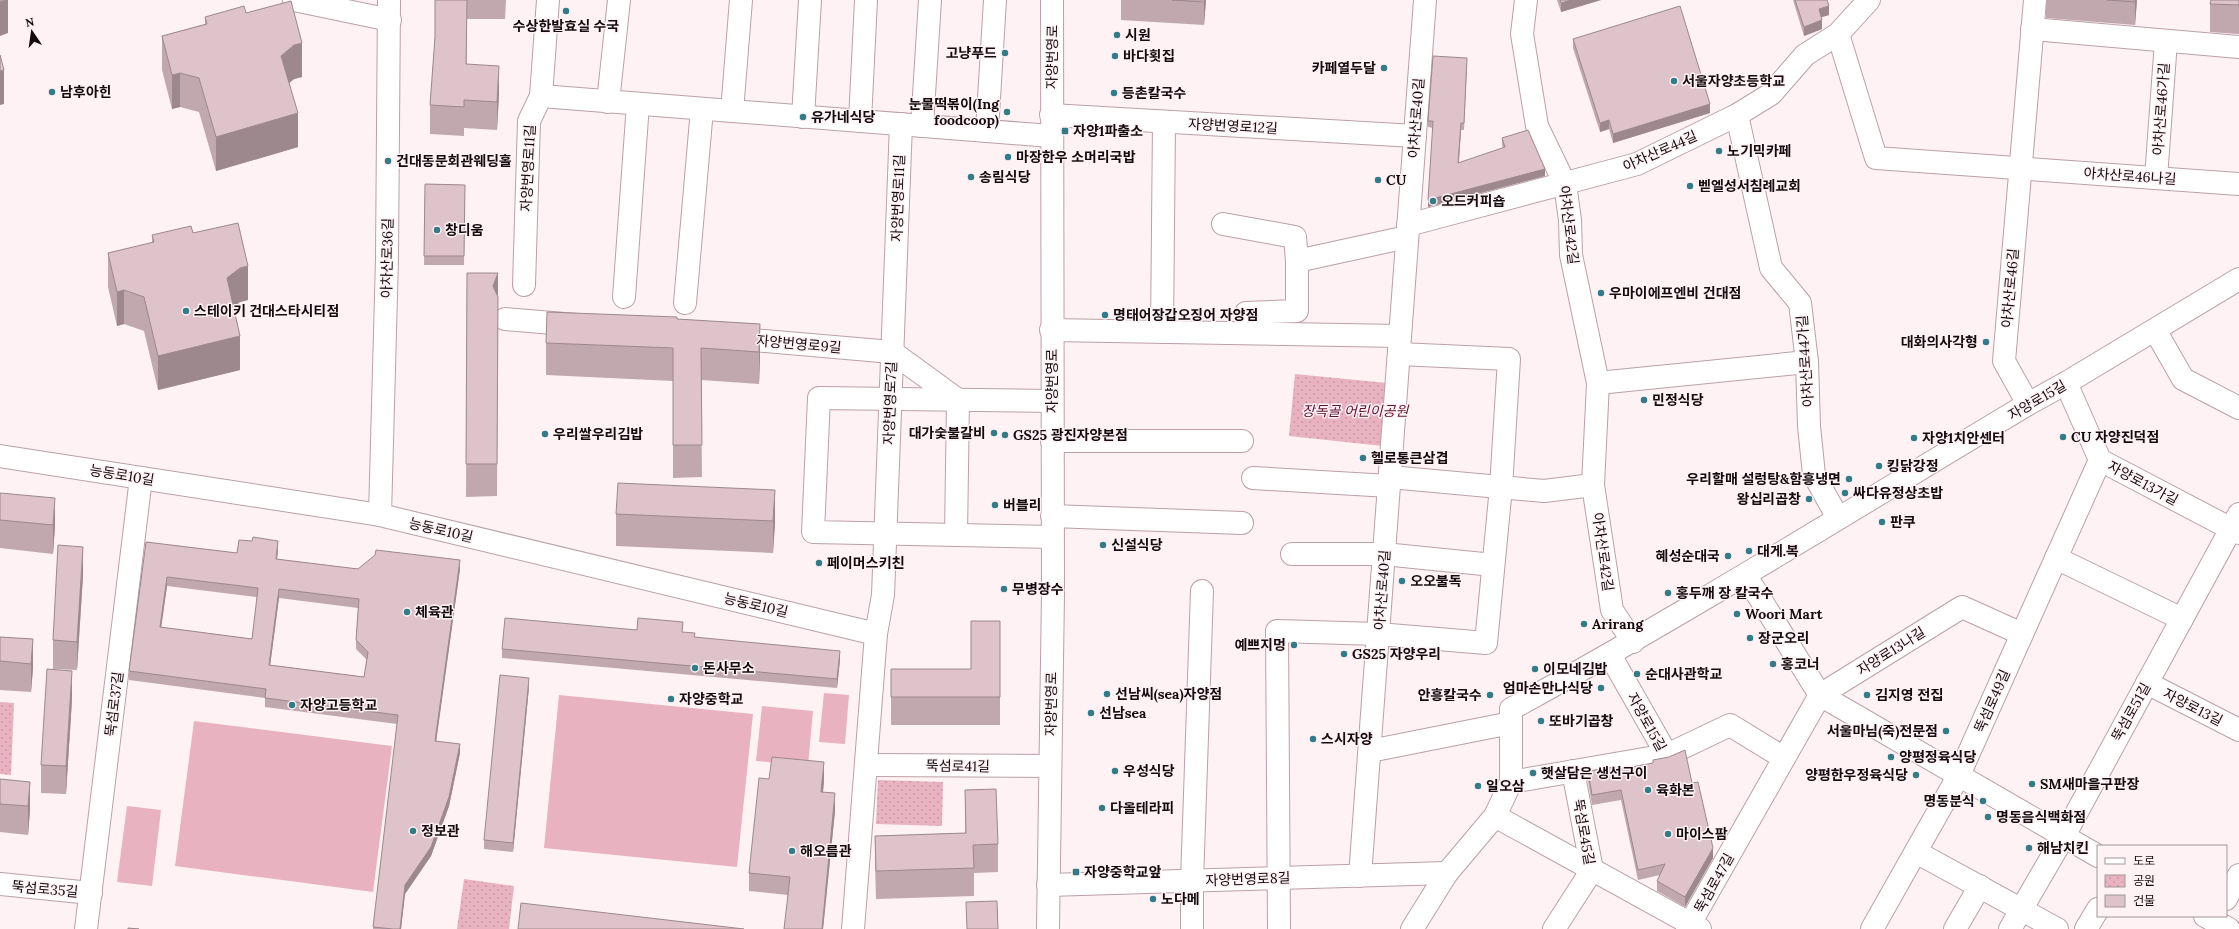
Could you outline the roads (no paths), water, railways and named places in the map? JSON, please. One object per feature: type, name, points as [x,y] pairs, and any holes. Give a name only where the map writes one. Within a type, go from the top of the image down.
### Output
[{"type":"street","points":[[294,0],[389,10]]},
{"type":"street","points":[[548,0],[541,96],[987,131],[1051,126]]},
{"type":"street","points":[[608,102],[619,0]]},
{"type":"street","points":[[732,111],[741,0]]},
{"type":"street","points":[[803,117],[810,0]]},
{"type":"street","points":[[860,121],[866,0]]},
{"type":"street","points":[[922,126],[930,0]]},
{"type":"street","points":[[987,131],[995,0]]},
{"type":"street","name":"자양번영로","points":[[1048,929],[1052,526],[1052,0]]},
{"type":"street","name":"아차산로40길","points":[[1360,876],[1425,0]]},
{"type":"street","name":"아차산로42길","points":[[1526,0],[1522,34],[1537,126],[1565,184],[1570,220],[1571,255],[1598,383],[1593,484],[1612,610],[1634,642]]},
{"type":"street","name":"아차산로44길","points":[[1408,231],[1637,164],[1737,116],[1771,94],[1805,55],[1838,34],[1869,0]]},
{"type":"street","name":"아차산로46길","points":[[2028,404],[2004,361],[2035,0]]},
{"type":"street","name":"아차산로36길","points":[[380,515],[387,259],[389,10]]},
{"type":"street","points":[[2032,29],[2239,47]]},
{"type":"street","points":[[1838,34],[1876,158],[2021,167]]},
{"type":"street","name":"아차산로46가길","points":[[2156,178],[2166,41]]},
{"type":"street","name":"자양번영로11길","points":[[524,285],[529,121],[541,96]]},
{"type":"street","points":[[624,297],[638,104]]},
{"type":"street","points":[[684,303],[702,109]]},
{"type":"street","name":"아차산로44가길","points":[[1737,116],[1771,268],[1800,303],[1807,362],[1808,426],[1814,475],[1838,518]]},
{"type":"street","points":[[1162,332],[1164,122]]},
{"type":"street","name":"자양번영로12길","points":[[1051,126],[1164,122],[1415,136]]},
{"type":"street","name":"자양번영로11길","points":[[895,272],[901,124]]},
{"type":"street","name":"아차산로46나길","points":[[2021,167],[2239,184]]},
{"type":"street","points":[[1223,224],[1295,237],[1297,261],[1297,311],[1246,313]]},
{"type":"street","points":[[1297,261],[1408,231]]},
{"type":"street","name":"자양번영로7길","points":[[876,634],[883,595],[895,272]]},
{"type":"street","name":"자양로15길","points":[[1412,929],[1447,874],[1495,816],[1511,782],[1511,709],[1634,642],[1746,576],[1838,518],[2239,280]]},
{"type":"street","points":[[504,319],[600,327]]},
{"type":"street","points":[[1051,330],[1162,332],[1400,345],[1509,359],[1500,487],[1486,643],[1378,634],[1277,632],[1279,929]]},
{"type":"street","points":[[2155,330],[2183,379],[2239,408]]},
{"type":"street","name":"자양번영로9길","points":[[710,336],[892,352]]},
{"type":"street","points":[[892,352],[958,400]]},
{"type":"street","points":[[1598,383],[1807,362]]},
{"type":"street","name":"자양로13가길","points":[[2066,383],[2100,460],[2236,525]]},
{"type":"street","points":[[1052,401],[819,398],[813,532],[956,535],[1052,526],[1242,522]]},
{"type":"street","points":[[956,535],[958,400]]},
{"type":"street","points":[[1052,441],[1242,441]]},
{"type":"street","name":"능동로10길","points":[[0,456],[380,515],[876,634]]},
{"type":"street","name":"뚝섬로49길","points":[[1872,929],[1959,775],[2100,460]]},
{"type":"street","name":"뚝섬로37길","points":[[86,929],[141,478]]},
{"type":"street","points":[[1253,478],[1390,481],[1544,491],[1593,484]]},
{"type":"street","name":"뚝섬로51길","points":[[2010,929],[2064,836],[2182,619],[2236,525]]},
{"type":"street","points":[[1292,554],[1384,554],[1493,565]]},
{"type":"street","points":[[2056,558],[2182,619]]},
{"type":"street","points":[[1746,576],[1820,695],[2097,855]]},
{"type":"street","points":[[1192,929],[1192,881],[1202,591]]},
{"type":"street","name":"자양로13나길","points":[[1820,695],[1962,606],[2022,634]]},
{"type":"street","points":[[853,929],[876,634]]},
{"type":"street","name":"자양로15길","points":[[1511,782],[1667,755],[1610,655]]},
{"type":"street","name":"자양로13길","points":[[2147,683],[2239,730]]},
{"type":"street","name":"뚝섬로47길","points":[[1693,927],[1784,758],[1820,695]]},
{"type":"street","points":[[1370,751],[1511,723]]},
{"type":"street","points":[[1667,755],[1730,725],[1784,758]]},
{"type":"street","name":"뚝섬로41길","points":[[866,765],[1050,766]]},
{"type":"street","name":"뚝섬로45길","points":[[1554,929],[1592,870],[1573,771]]},
{"type":"street","points":[[1495,816],[1693,927]]},
{"type":"street","points":[[1916,852],[2057,929]]},
{"type":"street","name":"자양번영로8길","points":[[1048,884],[1447,874]]},
{"type":"street","points":[[2227,897],[2239,875]]},
{"type":"street","name":"뚝섬로35길","points":[[0,884],[91,893]]},
{"type":"street","points":[[1955,929],[1980,886]]},
{"type":"street","points":[[2086,929],[2097,911]]},
{"type":"place","name":"수상한발효실 수국","points":[[566,11]]},
{"type":"place","name":"시원","points":[[1117,35]]},
{"type":"place","name":"고냥푸드","points":[[1005,53]]},
{"type":"place","name":"바다횟집","points":[[1115,56]]},
{"type":"place","name":"카페열두달","points":[[1384,68]]},
{"type":"place","name":"서울자양초등학교","points":[[1674,81]]},
{"type":"place","name":"남후아힌","points":[[52,92]]},
{"type":"place","name":"등촌칼국수","points":[[1114,93]]},
{"type":"place","name":"눈물떡볶이(Ing foodcoop)","points":[[1007,112]]},
{"type":"place","name":"유가네식당","points":[[803,117]]},
{"type":"place","name":"자양1파출소","points":[[1065,131]]},
{"type":"place","name":"노기믹카페","points":[[1719,151]]},
{"type":"place","name":"마장한우 소머리국밥","points":[[1008,157]]},
{"type":"place","name":"건대동문회관웨딩홀","points":[[388,161]]},
{"type":"place","name":"송림식당","points":[[971,177]]},
{"type":"place","name":"CU","points":[[1378,180]]},
{"type":"place","name":"벧엘성서침례교회","points":[[1690,186]]},
{"type":"place","name":"오드커피숍","points":[[1433,201]]},
{"type":"place","name":"창디움","points":[[437,230]]},
{"type":"place","name":"우마이에프엔비 건대점","points":[[1601,293]]},
{"type":"place","name":"스테이키 건대스타시티점","points":[[186,311]]},
{"type":"place","name":"명태어장갑오징어 자양점","points":[[1105,315]]},
{"type":"place","name":"대화의사각형","points":[[1986,342]]},
{"type":"place","name":"민정식당","points":[[1644,400]]},
{"type":"place","name":"대가숯불갈비","points":[[994,433]]},
{"type":"place","name":"우리쌀우리김밥","points":[[545,434]]},
{"type":"place","name":"GS25 광진자양본점","points":[[1005,435]]},
{"type":"place","name":"CU 자양진덕점","points":[[2063,437]]},
{"type":"place","name":"자양1치안센터","points":[[1914,438]]},
{"type":"place","name":"헬로통큰삼겹","points":[[1363,458]]},
{"type":"place","name":"킹닭강정","points":[[1879,466]]},
{"type":"place","name":"우리할매 설렁탕&함흥냉면","points":[[1849,479]]},
{"type":"place","name":"싸다유정상초밥","points":[[1845,493]]},
{"type":"place","name":"왕십리곱창","points":[[1809,499]]},
{"type":"place","name":"버블리","points":[[995,505]]},
{"type":"place","name":"판쿠","points":[[1882,522]]},
{"type":"place","name":"신설식당","points":[[1103,545]]},
{"type":"place","name":"대게.복","points":[[1749,551]]},
{"type":"place","name":"혜성순대국","points":[[1728,556]]},
{"type":"place","name":"페이머스키친","points":[[819,563]]},
{"type":"place","name":"오오불독","points":[[1402,581]]},
{"type":"place","name":"무병장수","points":[[1004,589]]},
{"type":"place","name":"홍두깨 장 칼국수","points":[[1668,593]]},
{"type":"place","name":"체육관","points":[[407,612]]},
{"type":"place","name":"Woori Mart","points":[[1737,614]]},
{"type":"place","name":"Arirang","points":[[1584,624]]},
{"type":"place","name":"장군오리","points":[[1750,638]]},
{"type":"place","name":"예쁘지멍","points":[[1294,645]]},
{"type":"place","name":"GS25 자양우리","points":[[1344,654]]},
{"type":"place","name":"홍코너","points":[[1773,664]]},
{"type":"place","name":"돈사무소","points":[[695,668]]},
{"type":"place","name":"이모네김밥","points":[[1535,669]]},
{"type":"place","name":"순대사관학교","points":[[1637,674]]},
{"type":"place","name":"엄마손만나식당","points":[[1601,688]]},
{"type":"place","name":"선남씨(sea)자양점","points":[[1107,694]]},
{"type":"place","name":"안흥칼국수","points":[[1490,695]]},
{"type":"place","name":"김지영 전집","points":[[1867,695]]},
{"type":"place","name":"자양중학교","points":[[671,699]]},
{"type":"place","name":"자양고등학교","points":[[292,705]]},
{"type":"place","name":"선남sea","points":[[1091,713]]},
{"type":"place","name":"또바기곱창","points":[[1541,721]]},
{"type":"place","name":"서울마님(죽)전문점","points":[[1946,731]]},
{"type":"place","name":"스시자양","points":[[1313,739]]},
{"type":"place","name":"양평정육식당","points":[[1891,757]]},
{"type":"place","name":"우성식당","points":[[1115,771]]},
{"type":"place","name":"햇살담은 생선구이","points":[[1533,773]]},
{"type":"place","name":"양평한우정육식당","points":[[1916,775]]},
{"type":"place","name":"SM새마을구판장","points":[[2032,784]]},
{"type":"place","name":"일오삼","points":[[1478,786]]},
{"type":"place","name":"육화본","points":[[1648,790]]},
{"type":"place","name":"명동분식","points":[[1983,801]]},
{"type":"place","name":"다올테라피","points":[[1102,808]]},
{"type":"place","name":"명동음식백화점","points":[[1988,817]]},
{"type":"place","name":"정보관","points":[[413,831]]},
{"type":"place","name":"마이스팜","points":[[1668,834]]},
{"type":"place","name":"해남치킨","points":[[2029,848]]},
{"type":"place","name":"해오름관","points":[[792,851]]},
{"type":"place","name":"자양중학교앞","points":[[1076,872]]},
{"type":"place","name":"노다메","points":[[1153,899]]},
{"type":"park label","name":"장독골 어린이공원","points":[[1355,411]]}]
